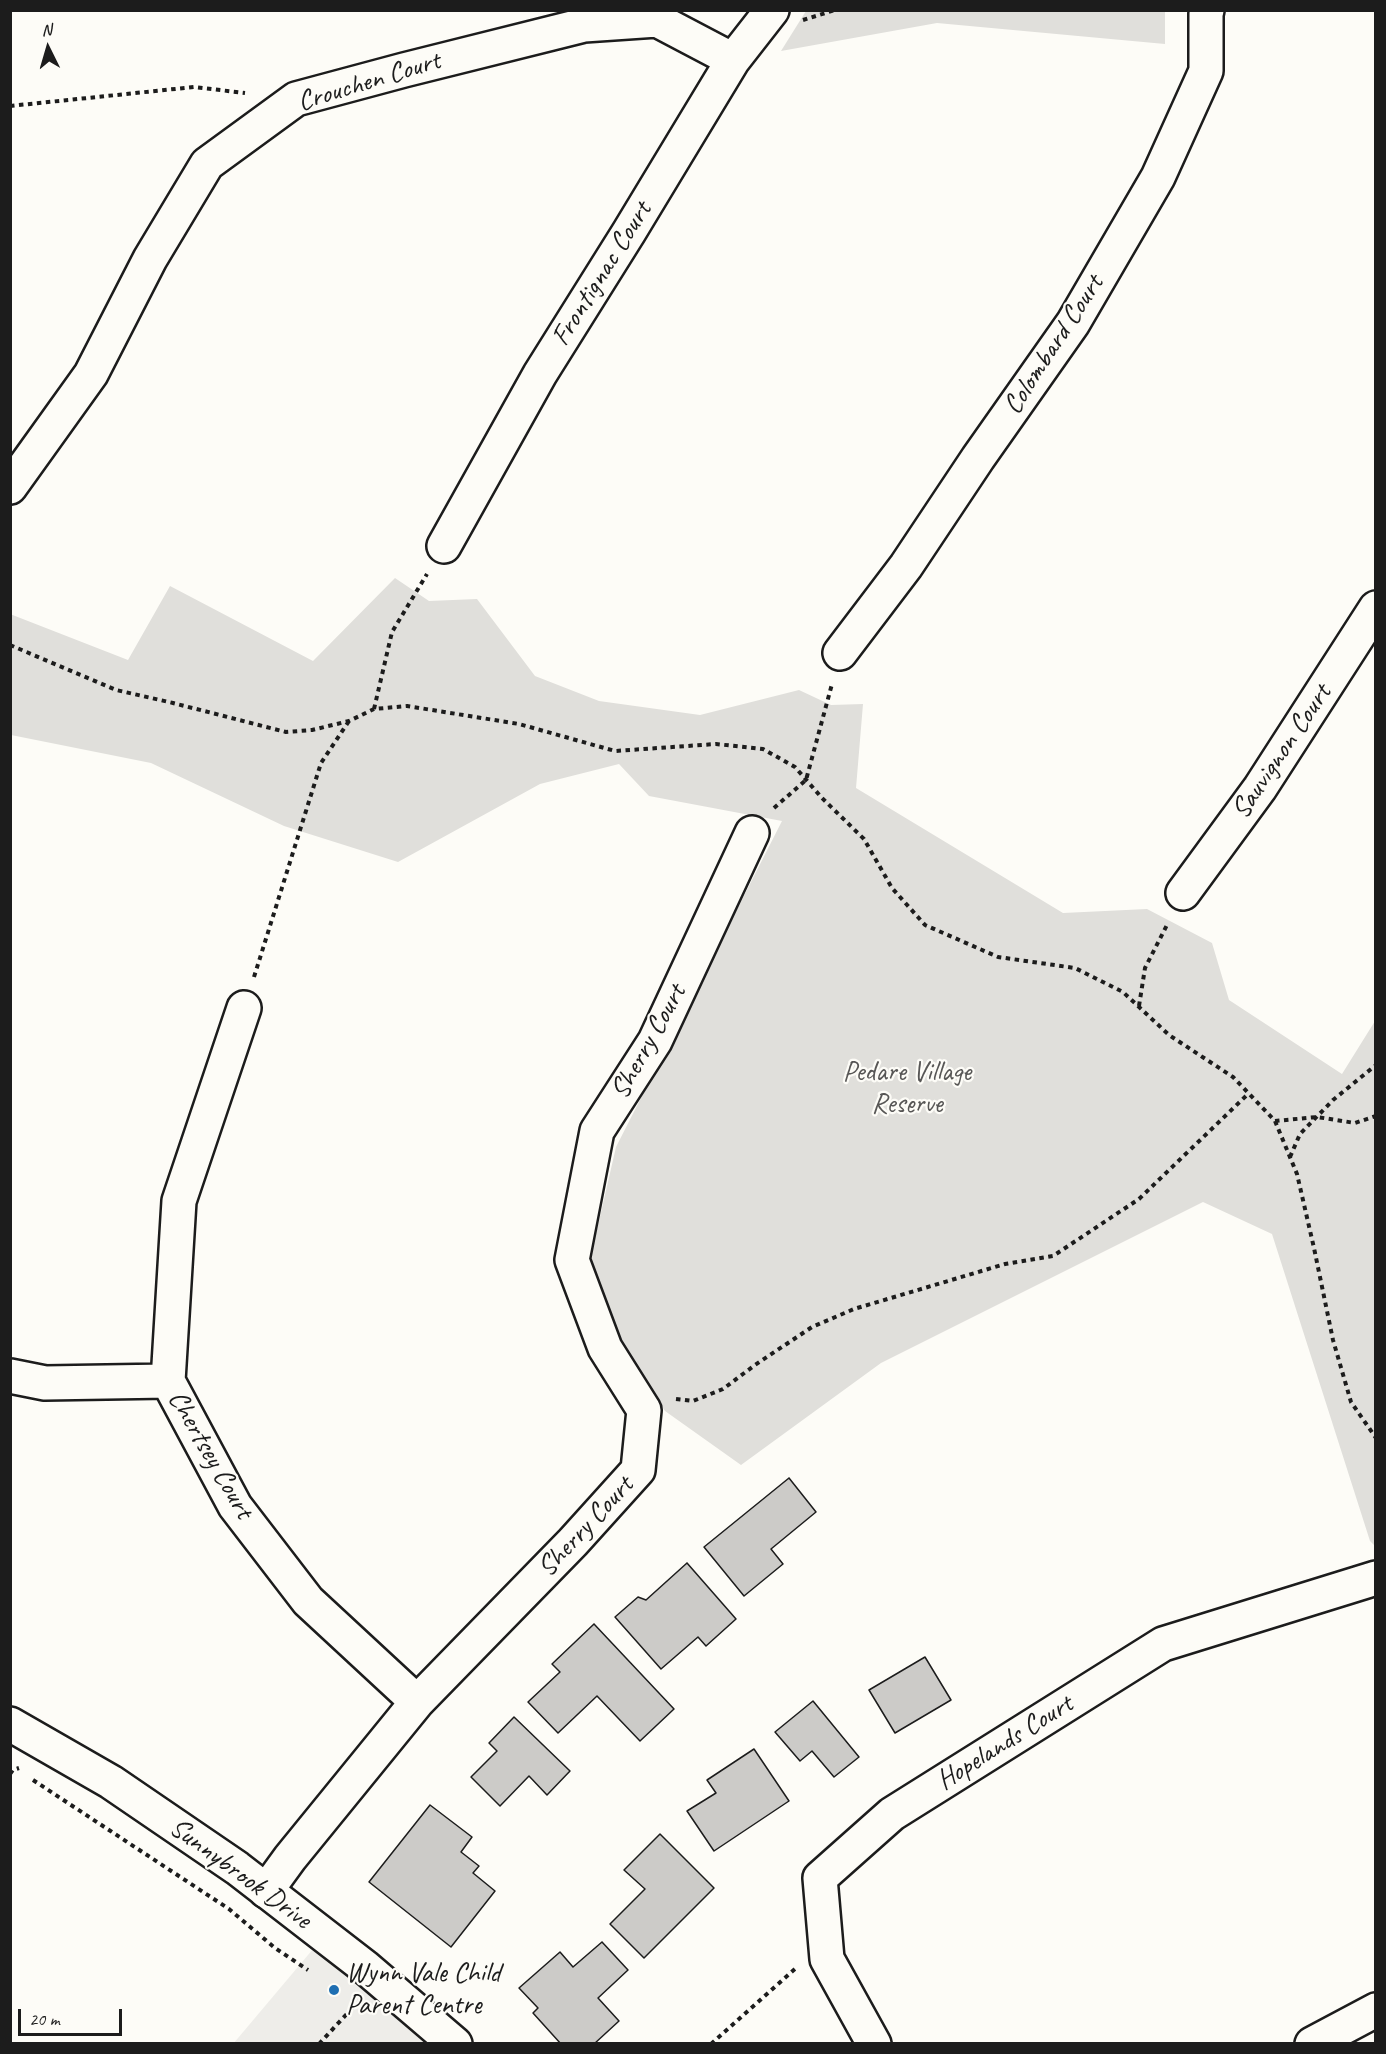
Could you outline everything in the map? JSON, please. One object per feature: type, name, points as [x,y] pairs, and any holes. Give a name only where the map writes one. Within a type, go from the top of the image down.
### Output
[{"type":"street","name":"Frontignac Court","points":[[444,546],[540,374],[733,60],[772,10]]},
{"type":"street","name":"Colombard Court","points":[[840,653],[906,566],[1073,323],[1158,177],[1206,71],[1207,10]]},
{"type":"street","name":"Crouchen Court","points":[[10,487],[91,374],[150,259],[207,164],[296,99],[583,18],[657,20],[733,60]]},
{"type":"street","name":"Sauvignon Court","points":[[1183,893],[1260,788],[1376,608]]},
{"type":"street","name":"Sherry Court","points":[[266,1891],[290,1858],[417,1702],[573,1542],[638,1470],[644,1410],[604,1348],[572,1260],[597,1131],[655,1041],[752,833]]},
{"type":"street","name":"Chertsey Court","points":[[244,1008],[179,1201],[168,1381],[235,1506],[308,1601],[417,1702]]},
{"type":"street","points":[[10,1376],[45,1383],[168,1381]]},
{"type":"street","name":"Hopelands Court","points":[[874,2043],[827,1959],[820,1878],[892,1814],[1163,1644],[1376,1578]]},
{"type":"street","name":"Sunnybrook Drive","points":[[10,1724],[111,1782],[237,1868],[365,1967],[455,2043]]},
{"type":"street","points":[[1312,2043],[1376,2010]]},
{"type":"path","points":[[10,106],[194,87],[296,99]]},
{"type":"path","points":[[374,709],[392,632],[444,546]]},
{"type":"path","points":[[10,645],[116,690],[286,732],[312,730],[350,721],[374,709],[407,706],[519,724],[615,751],[716,744],[763,749],[795,767],[864,839],[892,888],[926,925],[998,957],[1075,968],[1123,992],[1169,1035],[1233,1077],[1275,1120],[1296,1173],[1333,1340],[1351,1402],[1376,1438]]},
{"type":"path","points":[[752,833],[775,807],[807,780],[840,653]]},
{"type":"path","points":[[244,1008],[321,763],[350,721]]},
{"type":"path","points":[[1138,1006],[1145,968],[1183,893]]},
{"type":"path","points":[[1290,1158],[1300,1134],[1334,1100],[1376,1065]]},
{"type":"path","points":[[634,1394],[693,1401],[723,1389],[812,1327],[854,1309],[1005,1264],[1053,1256],[1139,1199],[1248,1093]]},
{"type":"path","points":[[1275,1120],[1317,1117],[1355,1123],[1376,1116]]},
{"type":"path","points":[[33,1780],[230,1909],[275,1948],[314,1974]]},
{"type":"path","points":[[711,2043],[825,1942]]},
{"type":"path","points":[[347,1999],[359,2009]]},
{"type":"path","points":[[319,2043],[355,2005]]},
{"type":"shaded area","name":"Wynn Vale Child Parent Centre","points":[[324,1936],[454,2044],[233,2044]]},
{"type":"green space","points":[[806,11],[1165,11],[1165,44],[937,23],[781,51]]},
{"type":"green space","name":"Pedare Village Reserve","points":[[395,578],[429,601],[477,599],[535,676],[599,701],[700,715],[799,690],[831,705],[863,704],[856,788],[1063,913],[1147,909],[1212,943],[1229,1000],[1342,1074],[1375,1021],[1375,1546],[1370,1541],[1272,1234],[1203,1202],[881,1363],[741,1465],[665,1411],[611,1335],[590,1260],[616,1147],[782,821],[649,796],[619,764],[540,784],[398,862],[284,826],[151,763],[11,735],[10,614],[128,660],[170,586],[313,661]]},
{"type":"building","points":[[789,1478],[816,1512],[771,1549],[783,1564],[744,1596],[704,1547]]},
{"type":"building","points":[[687,1563],[736,1619],[706,1646],[698,1637],[661,1669],[615,1617],[638,1597],[646,1600]]},
{"type":"building","points":[[594,1624],[674,1709],[640,1741],[597,1696],[558,1733],[528,1702],[560,1672],[552,1664]]},
{"type":"building","points":[[925,1657],[951,1700],[895,1733],[869,1690]]},
{"type":"building","points":[[813,1701],[859,1757],[834,1777],[812,1751],[800,1761],[775,1732]]},
{"type":"building","points":[[514,1717],[570,1771],[547,1795],[529,1776],[500,1806],[471,1777],[497,1751],[489,1743]]},
{"type":"building","points":[[754,1749],[789,1801],[714,1851],[687,1811],[716,1793],[707,1780]]},
{"type":"building","points":[[430,1805],[472,1837],[461,1852],[479,1866],[473,1873],[495,1891],[451,1947],[369,1882]]},
{"type":"building","points":[[660,1834],[714,1888],[644,1958],[610,1924],[645,1889],[624,1870]]},
{"type":"building","points":[[602,1942],[628,1970],[598,1998],[619,2021],[594,2044],[561,2044],[533,2013],[538,2008],[519,1988],[560,1952],[573,1967]]},
{"type":"place","name":"Wynn Vale Child Parent Centre","points":[[334,1990]]}]
